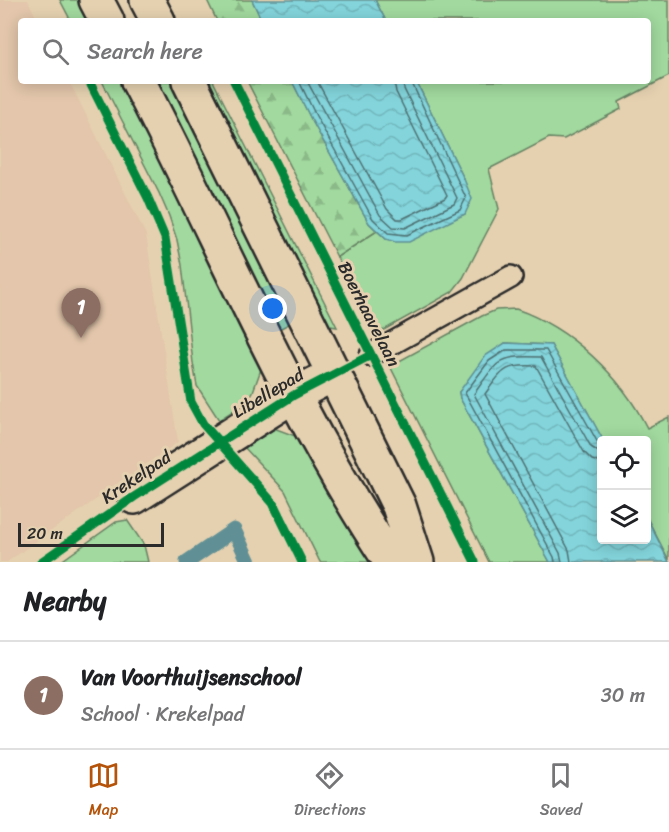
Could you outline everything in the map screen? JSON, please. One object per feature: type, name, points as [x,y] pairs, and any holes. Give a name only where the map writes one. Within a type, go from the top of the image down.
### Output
[{"type":"main road","points":[[96,0],[105,18]]},
{"type":"main road","points":[[147,0],[156,18]]},
{"type":"main road","points":[[139,84],[294,395],[359,514],[391,562]]},
{"type":"main road","points":[[190,84],[399,506],[417,562]]},
{"type":"main road","name":"Libellepad","points":[[219,442],[294,395],[334,375]]},
{"type":"main road","name":"Krekelpad","points":[[134,497],[219,442]]},
{"type":"lane","points":[[371,355],[511,277]]},
{"type":"shaded area","points":[[0,0],[28,0],[37,18],[18,18],[18,84],[70,84],[146,235],[178,442],[7,562],[0,562]]},
{"type":"green space","points":[[60,0],[86,0],[95,18],[69,18]]},
{"type":"green space","points":[[207,0],[252,0],[261,18],[216,18]]},
{"type":"green space","points":[[375,0],[669,0],[669,76],[619,102],[621,109],[564,139],[549,138],[489,169],[499,209],[463,278],[452,292],[375,335],[337,257],[377,231],[386,239],[437,226],[465,214],[464,179],[417,84],[651,84],[651,18],[384,18]]},
{"type":"green space","points":[[104,84],[128,84],[265,358],[250,400],[219,420],[197,386],[182,265],[177,240],[159,193]]},
{"type":"green space","points":[[153,84],[177,84],[291,323],[279,329],[273,324]]},
{"type":"green space","points":[[202,84],[215,84],[337,327],[323,325]]},
{"type":"green space","points":[[249,84],[294,84],[369,223],[377,231],[337,257]]},
{"type":"green space","points":[[516,309],[536,317],[575,341],[609,373],[623,390],[647,428],[669,417],[669,560],[651,526],[651,436],[601,436],[551,345],[505,343],[459,392],[460,398],[550,562],[489,562],[390,366],[496,310]]},
{"type":"green space","points":[[271,427],[306,440],[370,562],[320,562],[285,491],[243,446]]},
{"type":"green space","points":[[127,520],[144,545],[148,562],[60,562],[116,522]]},
{"type":"water","points":[[252,0],[375,0],[384,18],[261,18]]},
{"type":"water","points":[[294,84],[417,84],[472,199],[465,214],[409,242],[395,242],[386,239],[369,223]]},
{"type":"water","points":[[505,343],[551,345],[601,436],[597,436],[597,544],[651,544],[651,526],[669,562],[550,562],[460,398],[459,392],[485,356]]},
{"type":"waterway","points":[[187,562],[234,530],[249,562]]},
{"type":"cycle path","points":[[91,84],[148,198],[165,238],[191,402],[203,424],[273,503],[302,562]]},
{"type":"cycle path","name":"Boerhaavelaan","points":[[236,84],[475,562]]},
{"type":"cycle path","name":"Boerhaavelaan","points":[[41,562],[134,497],[294,395],[371,355]]},
{"type":"place","name":"Van Voorthuijsenschool","points":[[81,338]]}]
